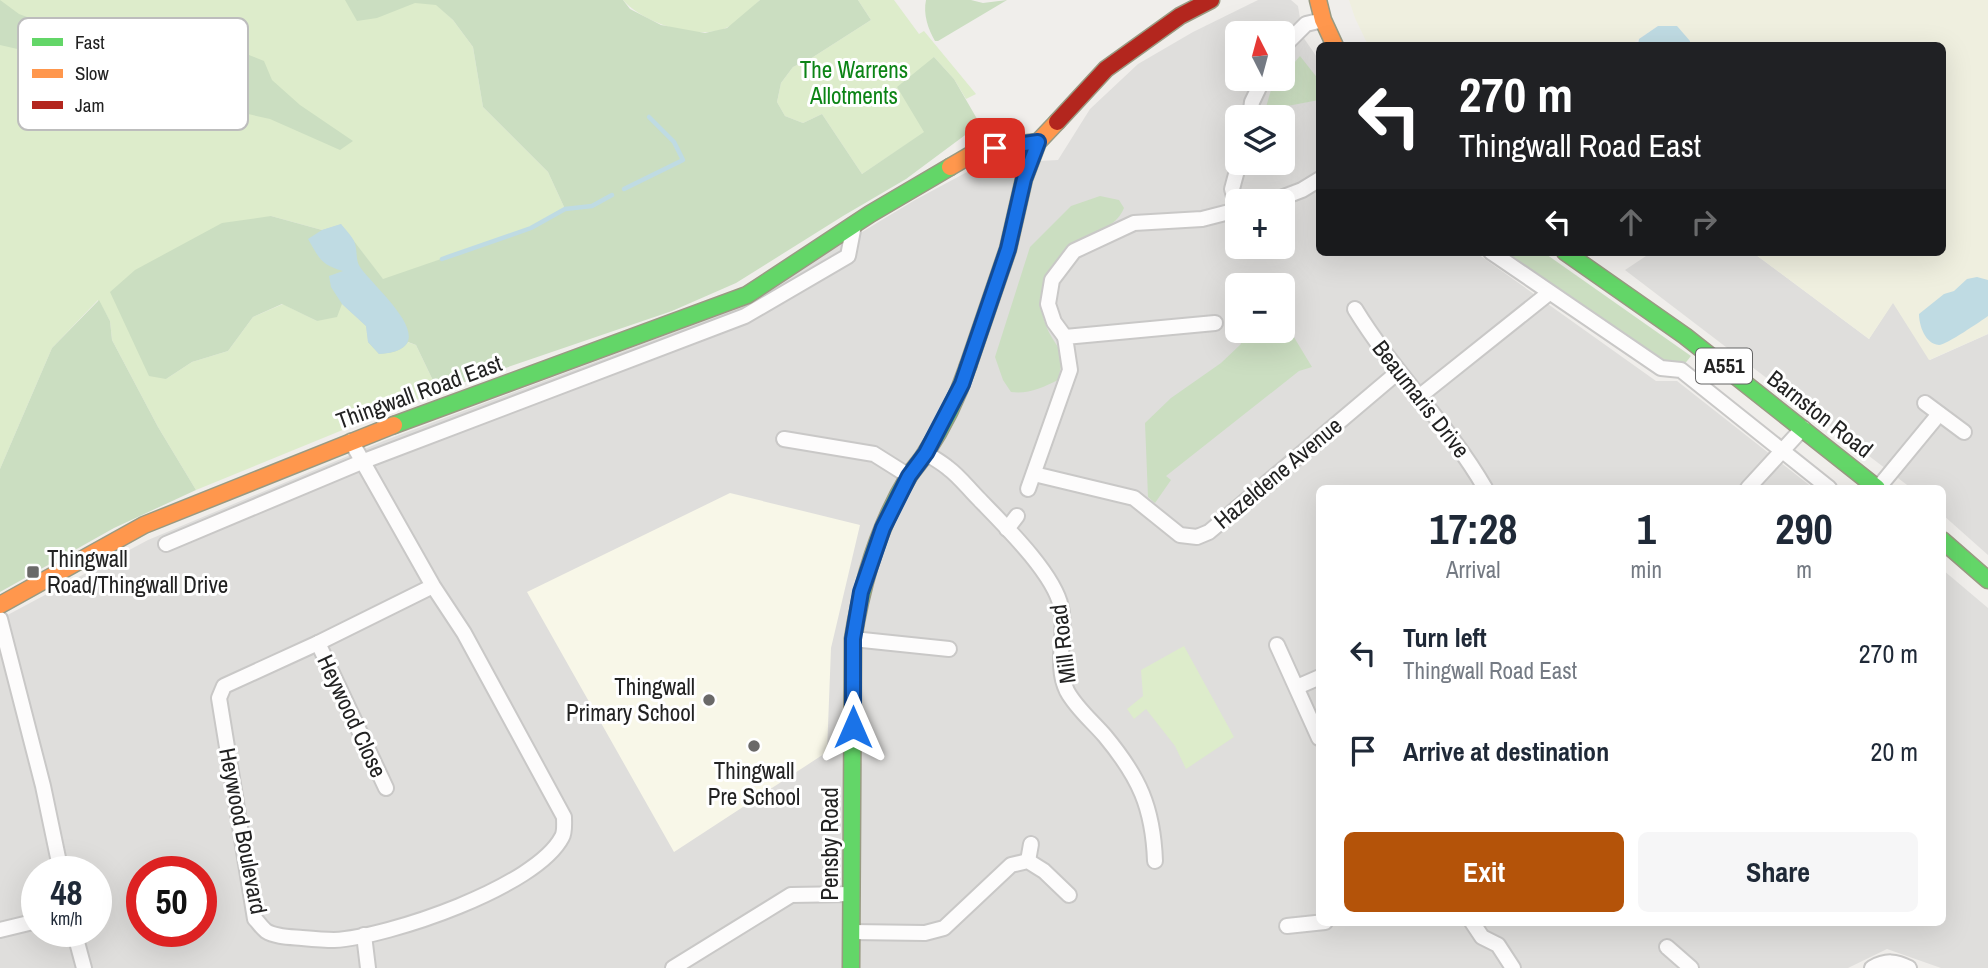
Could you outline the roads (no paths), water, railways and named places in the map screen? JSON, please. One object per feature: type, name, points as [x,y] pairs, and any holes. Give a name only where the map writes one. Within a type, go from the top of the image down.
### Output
[{"type":"main road","name":"Pensby Road","points":[[851,968],[853,639],[861,592],[883,528],[909,476],[926,453],[962,384],[1008,249],[1024,179],[1038,142],[1105,69],[1180,16],[1211,0]]},
{"type":"main road","points":[[1318,0],[1333,42]]},
{"type":"main road","name":"Thingwall Road East","points":[[0,605],[144,525],[351,441],[747,295],[854,225],[974,153],[1038,142]]},
{"type":"main road","name":"Barnston Road","points":[[1571,256],[1685,337],[1874,485]]},
{"type":"main road","points":[[1946,543],[1988,580]]},
{"type":"street","points":[[1295,35],[1306,24],[1323,20]]},
{"type":"street","points":[[1295,193],[1316,181]]},
{"type":"street","points":[[1028,489],[1070,370],[1065,337],[1054,322],[1048,304],[1052,280],[1074,251],[1134,223],[1202,219],[1225,212]]},
{"type":"street","name":"Thingwall Road East","points":[[166,544],[365,461],[745,316],[848,256],[854,225]]},
{"type":"street","points":[[1497,256],[1661,368],[1681,370],[1825,485]]},
{"type":"street","points":[[1420,396],[1549,293]]},
{"type":"street","name":"Beaumaris Drive","points":[[1355,309],[1376,343],[1469,460],[1483,485]]},
{"type":"street","points":[[1065,337],[1215,323]]},
{"type":"street","name":"Hazeldene Avenue","points":[[1034,474],[1134,498],[1180,535],[1198,537],[1209,532],[1398,372]]},
{"type":"street","points":[[1925,403],[1964,432]]},
{"type":"street","points":[[1880,485],[1939,414]]},
{"type":"street","points":[[1751,485],[1803,428]]},
{"type":"street","points":[[784,439],[874,454],[909,476]]},
{"type":"street","name":"Heywood Boulevard","points":[[351,441],[365,461],[433,586],[464,633],[564,817],[564,835],[552,853],[517,880],[427,918],[364,936],[334,940],[289,937],[267,932],[255,919],[219,698],[224,686],[433,586]]},
{"type":"street","name":"Mill Road","points":[[926,453],[949,468],[1007,529],[1058,595],[1062,610],[1062,662],[1066,689],[1140,785],[1154,833],[1155,861]]},
{"type":"street","points":[[1007,529],[1017,516]]},
{"type":"street","points":[[0,619],[43,786],[58,856]]},
{"type":"street","points":[[853,639],[949,649]]},
{"type":"street","name":"Heywood Close","points":[[318,643],[386,788]]},
{"type":"street","points":[[1277,645],[1316,731]]},
{"type":"street","points":[[1297,687],[1316,679]]},
{"type":"street","points":[[1028,861],[1031,844]]},
{"type":"street","points":[[852,932],[925,933],[944,928],[1011,865],[1028,861],[1044,871],[1069,895]]},
{"type":"street","points":[[673,968],[790,895],[852,894]]},
{"type":"street","points":[[1287,926],[1316,923]]},
{"type":"street","points":[[0,930],[21,925]]},
{"type":"street","points":[[1475,926],[1482,937],[1498,944],[1513,968]]},
{"type":"street","points":[[364,936],[369,968]]},
{"type":"street","points":[[78,947],[84,968]]},
{"type":"street","points":[[1667,947],[1691,968]]},
{"type":"street","points":[[1872,968],[1896,961],[1909,968]]},
{"type":"water","points":[[1658,26],[1677,26],[1690,42],[1638,42]]},
{"type":"water","points":[[341,224],[354,241],[360,267],[402,317],[408,330],[408,342],[399,350],[379,354],[368,342],[366,326],[342,304],[331,287],[329,276],[343,271],[321,260],[308,239],[322,230]]},
{"type":"water","points":[[1977,277],[1988,280],[1988,316],[1943,344],[1934,344],[1922,328],[1919,314],[1967,279]]},
{"type":"waterway","points":[[624,189],[683,160],[674,142],[649,117]]},
{"type":"waterway","points":[[442,259],[531,228],[565,209],[592,206],[612,195]]},
{"type":"place","name":"Thingwall Road/Thingwall Drive","points":[[33,572]]},
{"type":"place","name":"Thingwall Primary School","points":[[709,700]]},
{"type":"place","name":"Thingwall Pre School","points":[[754,746]]},
{"type":"park label","name":"The Warrens Allotments","points":[[854,83]]}]
